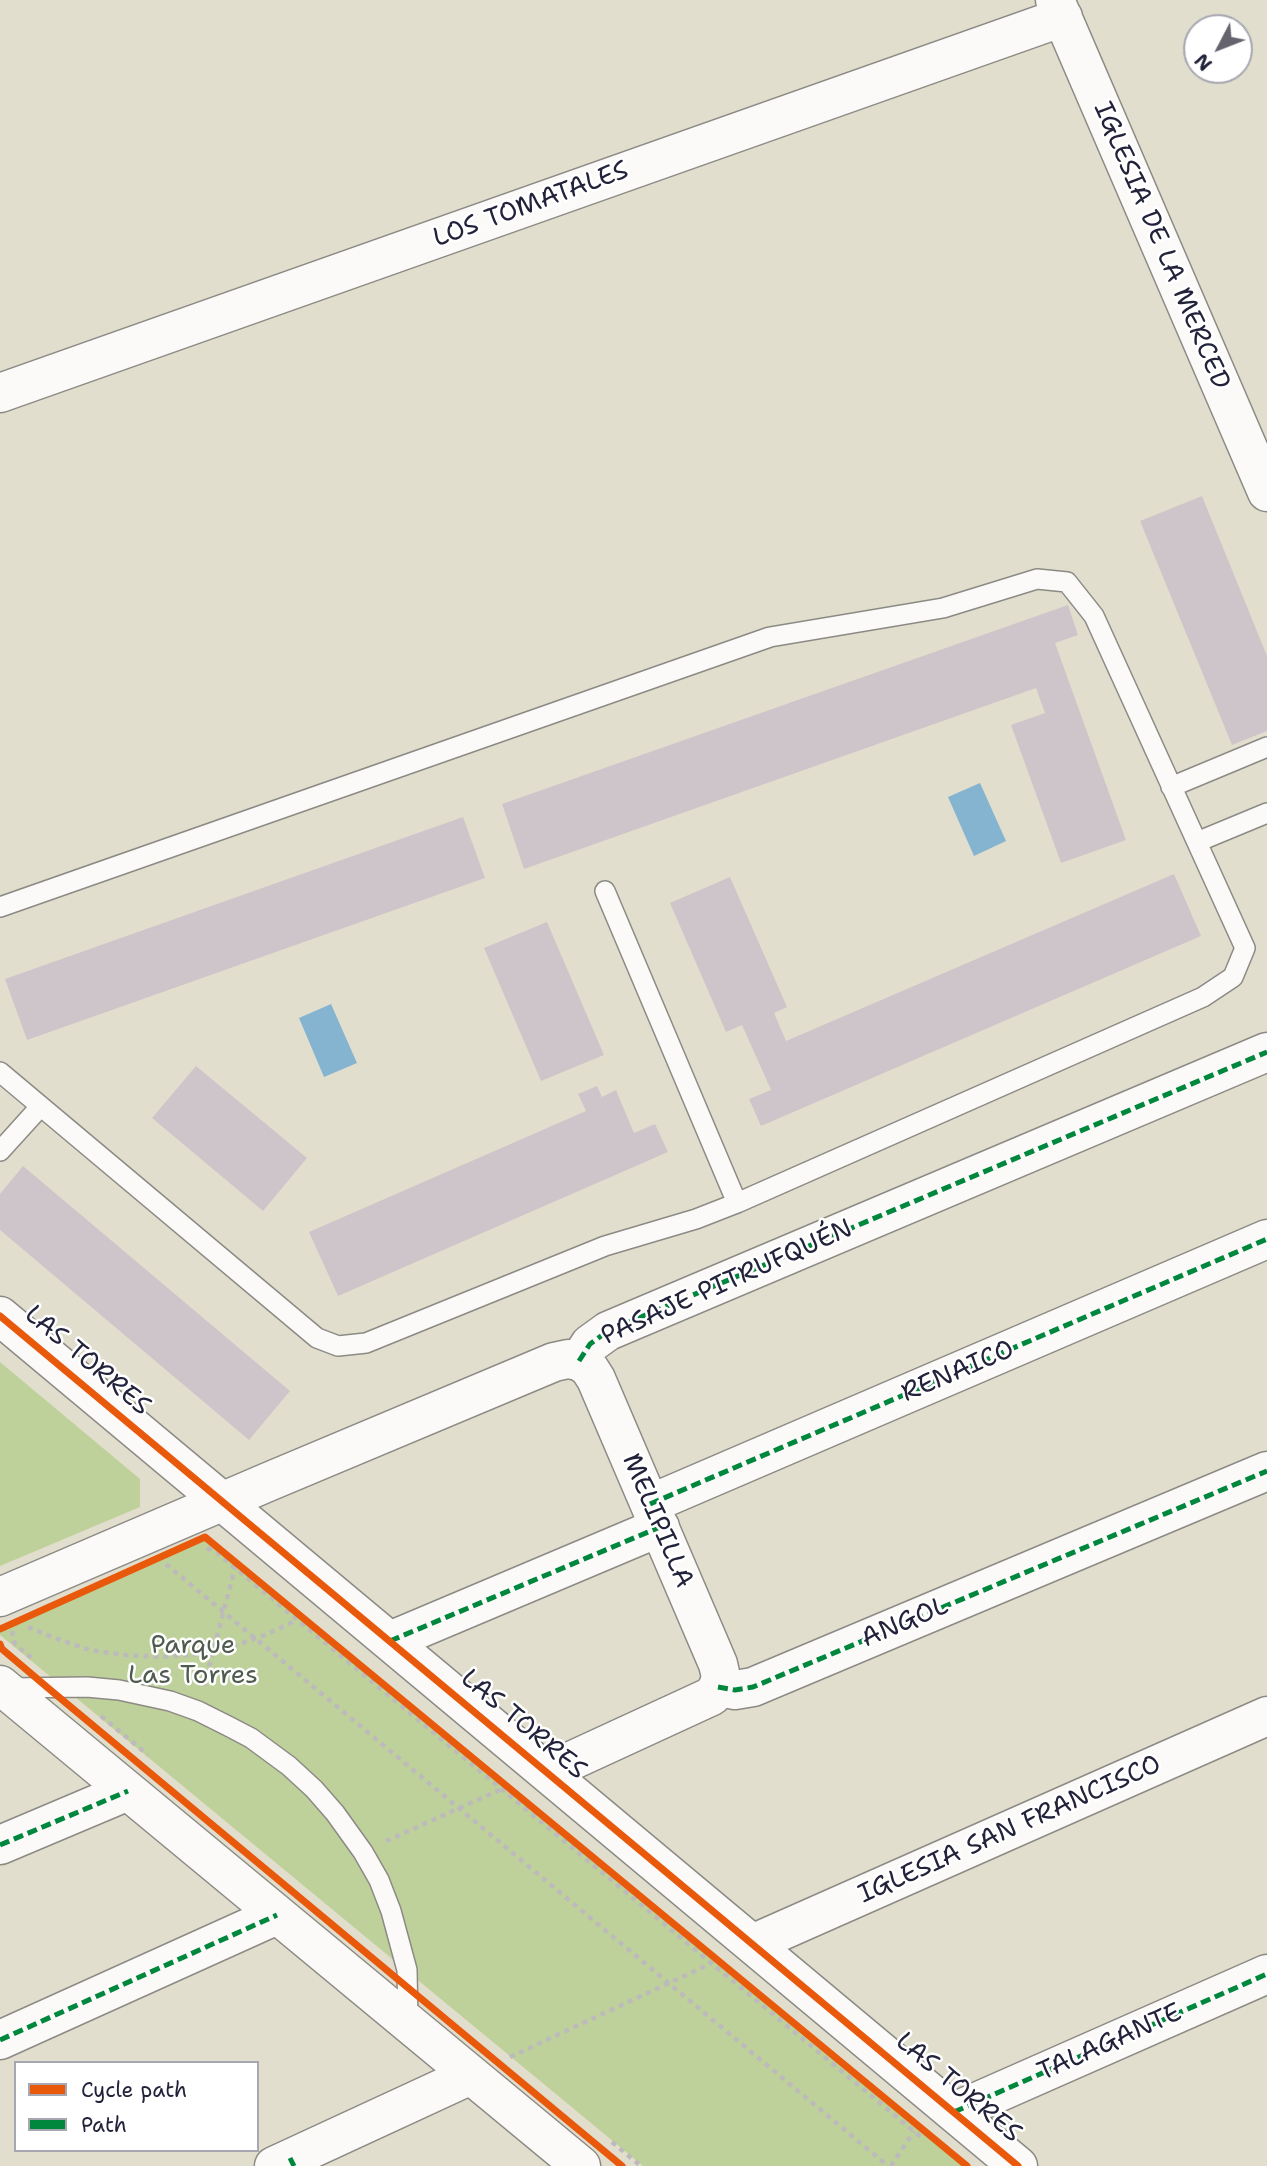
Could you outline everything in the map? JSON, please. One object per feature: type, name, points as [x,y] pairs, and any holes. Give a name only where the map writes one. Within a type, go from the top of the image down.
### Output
[{"type":"street","name":"LOS TOMATALES","points":[[0,393],[1059,9]]},
{"type":"street","name":"IGLESIA DE LA MERCED","points":[[1059,9],[1267,492]]},
{"type":"street","name":"PASAJE PITRUFQUÉN","points":[[9,1616],[223,1502],[554,1362],[568,1359],[579,1361],[590,1344],[608,1331],[1267,1052]]},
{"type":"street","name":"RENAICO","points":[[390,1641],[655,1516],[1267,1239]]},
{"type":"street","name":"LAS TORRES","points":[[0,1316],[752,1944],[934,2128],[1018,2166]]},
{"type":"street","name":"MELIPILLA","points":[[579,1361],[589,1368],[596,1379],[655,1516],[718,1664],[721,1678],[718,1687]]},
{"type":"street","name":"ANGOL","points":[[718,1687],[735,1690],[753,1686],[1267,1471]]},
{"type":"street","points":[[2,1687],[581,2166]]},
{"type":"street","points":[[547,1772],[700,1703],[712,1696],[718,1687]]},
{"type":"street","name":"IGLESIA SAN FRANCISCO","points":[[752,1944],[1267,1716]]},
{"type":"street","points":[[0,1846],[128,1791]]},
{"type":"street","points":[[0,2040],[277,1914]]},
{"type":"street","name":"TALAGANTE","points":[[934,2128],[1267,1974]]},
{"type":"street","points":[[286,2163],[471,2075]]},
{"type":"lane","points":[[0,907],[770,637],[943,608],[1037,579],[1067,582],[1094,616],[1245,948],[1233,977],[1203,997],[737,1203],[696,1219],[605,1246],[366,1343],[338,1346],[317,1338],[1,1076]]},
{"type":"lane","points":[[1171,787],[1267,747]]},
{"type":"lane","points":[[1197,842],[1267,813]]},
{"type":"lane","points":[[605,891],[737,1203]]},
{"type":"lane","points":[[0,1151],[40,1107]]},
{"type":"lane","points":[[2,1687],[98,1688],[143,1694],[198,1711],[251,1738],[289,1766],[335,1813],[379,1880],[400,1938],[407,1970],[408,2024]]},
{"type":"path","points":[[205,1537],[934,2128]]},
{"type":"path","points":[[199,1549],[214,1550],[914,2132]]},
{"type":"path","points":[[176,1559],[165,1564],[890,2166],[914,2132],[934,2128]]},
{"type":"path","points":[[198,1711],[235,1568]]},
{"type":"path","points":[[0,1629],[9,1616]]},
{"type":"path","points":[[9,1616],[15,1644],[152,1759]]},
{"type":"path","points":[[37,1619],[24,1625],[90,1650],[160,1657],[213,1650],[256,1639],[298,1620]]},
{"type":"path","points":[[363,1852],[502,1789]]},
{"type":"path","points":[[510,2057],[712,1964]]},
{"type":"path","points":[[500,2049],[520,2066]]},
{"type":"path","points":[[610,2141],[640,2166]]},
{"type":"green space","points":[[0,1362],[140,1479],[140,1507],[0,1566]]},
{"type":"green space","name":"Parque Las Torres","points":[[205,1537],[963,2166],[643,2166],[0,1635],[0,1629]]},
{"type":"water","points":[[980,783],[1006,841],[974,856],[948,797]]},
{"type":"water","points":[[331,1004],[357,1063],[324,1077],[299,1018]]},
{"type":"building","points":[[1202,496],[1267,656],[1267,731],[1232,745],[1140,521]]},
{"type":"building","points":[[1068,605],[1078,635],[1055,643],[1126,840],[1061,863],[1011,725],[1045,713],[1036,688],[524,869],[502,804]]},
{"type":"building","points":[[463,817],[485,878],[27,1040],[5,979]]},
{"type":"building","points":[[1174,874],[1201,936],[761,1126],[749,1099],[771,1090],[742,1025],[726,1032],[670,903],[730,877],[787,1007],[774,1013],[786,1041]]},
{"type":"building","points":[[547,922],[604,1055],[541,1081],[484,948]]},
{"type":"building","points":[[196,1066],[307,1158],[263,1211],[152,1118]]},
{"type":"building","points":[[597,1086],[602,1097],[616,1090],[634,1133],[655,1124],[668,1152],[338,1296],[309,1232],[586,1111],[578,1094]]},
{"type":"building","points":[[23,1166],[290,1391],[249,1440],[0,1230],[0,1194]]},
{"type":"marked path","points":[[579,1361],[590,1344],[608,1331],[1267,1052]]},
{"type":"marked path","points":[[650,1504],[1267,1239]]},
{"type":"marked path","points":[[718,1687],[735,1690],[753,1687],[1267,1471]]},
{"type":"marked path","points":[[390,1641],[660,1527]]},
{"type":"marked path","points":[[0,1845],[128,1791]]},
{"type":"marked path","points":[[0,2040],[277,1915]]},
{"type":"marked path","points":[[954,2112],[1267,1974]]},
{"type":"marked path","points":[[290,2158],[294,2166]]},
{"type":"cycle path","points":[[0,1316],[1018,2166]]},
{"type":"cycle path","points":[[0,1629],[205,1537],[967,2166]]},
{"type":"cycle path","points":[[0,1644],[2,1649],[48,1688],[622,2166]]}]
